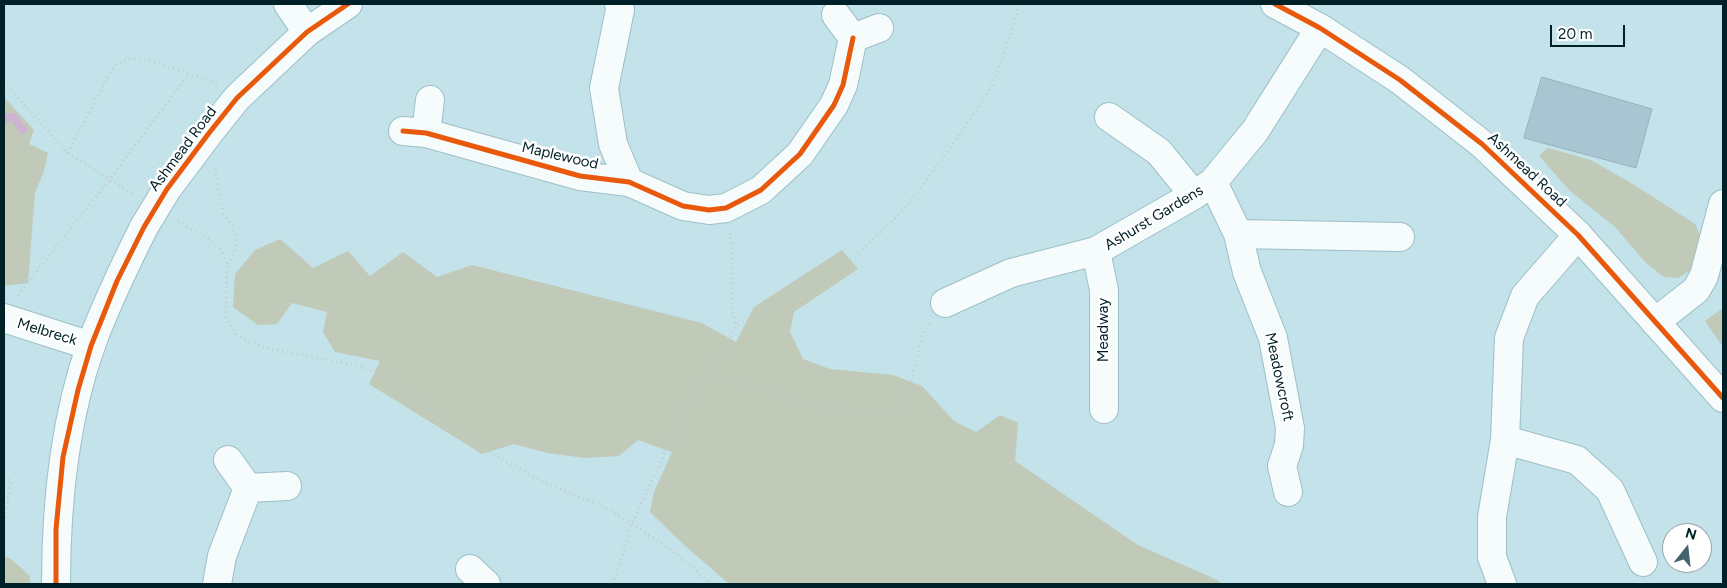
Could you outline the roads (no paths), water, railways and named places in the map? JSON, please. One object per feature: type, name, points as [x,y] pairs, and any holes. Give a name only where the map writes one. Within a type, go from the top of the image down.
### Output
[{"type":"street","points":[[288,4],[307,32]]},
{"type":"street","name":"Ashmead Road","points":[[56,584],[56,528],[64,458],[78,390],[91,346],[117,281],[144,227],[167,189],[237,98],[307,32],[348,4]]},
{"type":"street","name":"Maplewood","points":[[619,4],[620,10],[604,88],[613,144],[629,182]]},
{"type":"street","name":"Ashmead Road","points":[[1288,7],[1400,80],[1482,144],[1578,236],[1723,398]]},
{"type":"street","points":[[836,15],[853,38],[879,28]]},
{"type":"street","name":"Ashurst Gardens","points":[[945,303],[1011,273],[1096,251],[1204,189],[1255,131],[1320,28]]},
{"type":"street","name":"Maplewood","points":[[430,100],[415,132],[580,176],[629,182],[683,206],[709,210],[726,208],[761,190],[800,154],[834,105],[843,85],[853,38]]},
{"type":"street","name":"Meadowcroft","points":[[1109,117],[1159,152],[1204,189],[1238,234],[1247,272],[1273,338],[1290,428],[1289,445],[1282,466],[1288,492]]},
{"type":"street","points":[[1655,322],[1696,290],[1704,276],[1722,214]]},
{"type":"street","points":[[1238,234],[1400,237]]},
{"type":"street","points":[[1502,584],[1492,557],[1492,517],[1505,440],[1509,338],[1525,296],[1578,236]]},
{"type":"street","name":"Meadway","points":[[1096,251],[1104,290],[1104,409]]},
{"type":"street","name":"Melbreck","points":[[10,308],[91,346]]},
{"type":"street","points":[[1505,440],[1577,460],[1604,484],[1610,490],[1642,562]]},
{"type":"street","points":[[228,460],[248,488]]},
{"type":"street","points":[[248,488],[287,486]]},
{"type":"street","points":[[217,584],[222,556],[248,488]]},
{"type":"waterway","points":[[4,118],[13,117],[23,130]]}]
